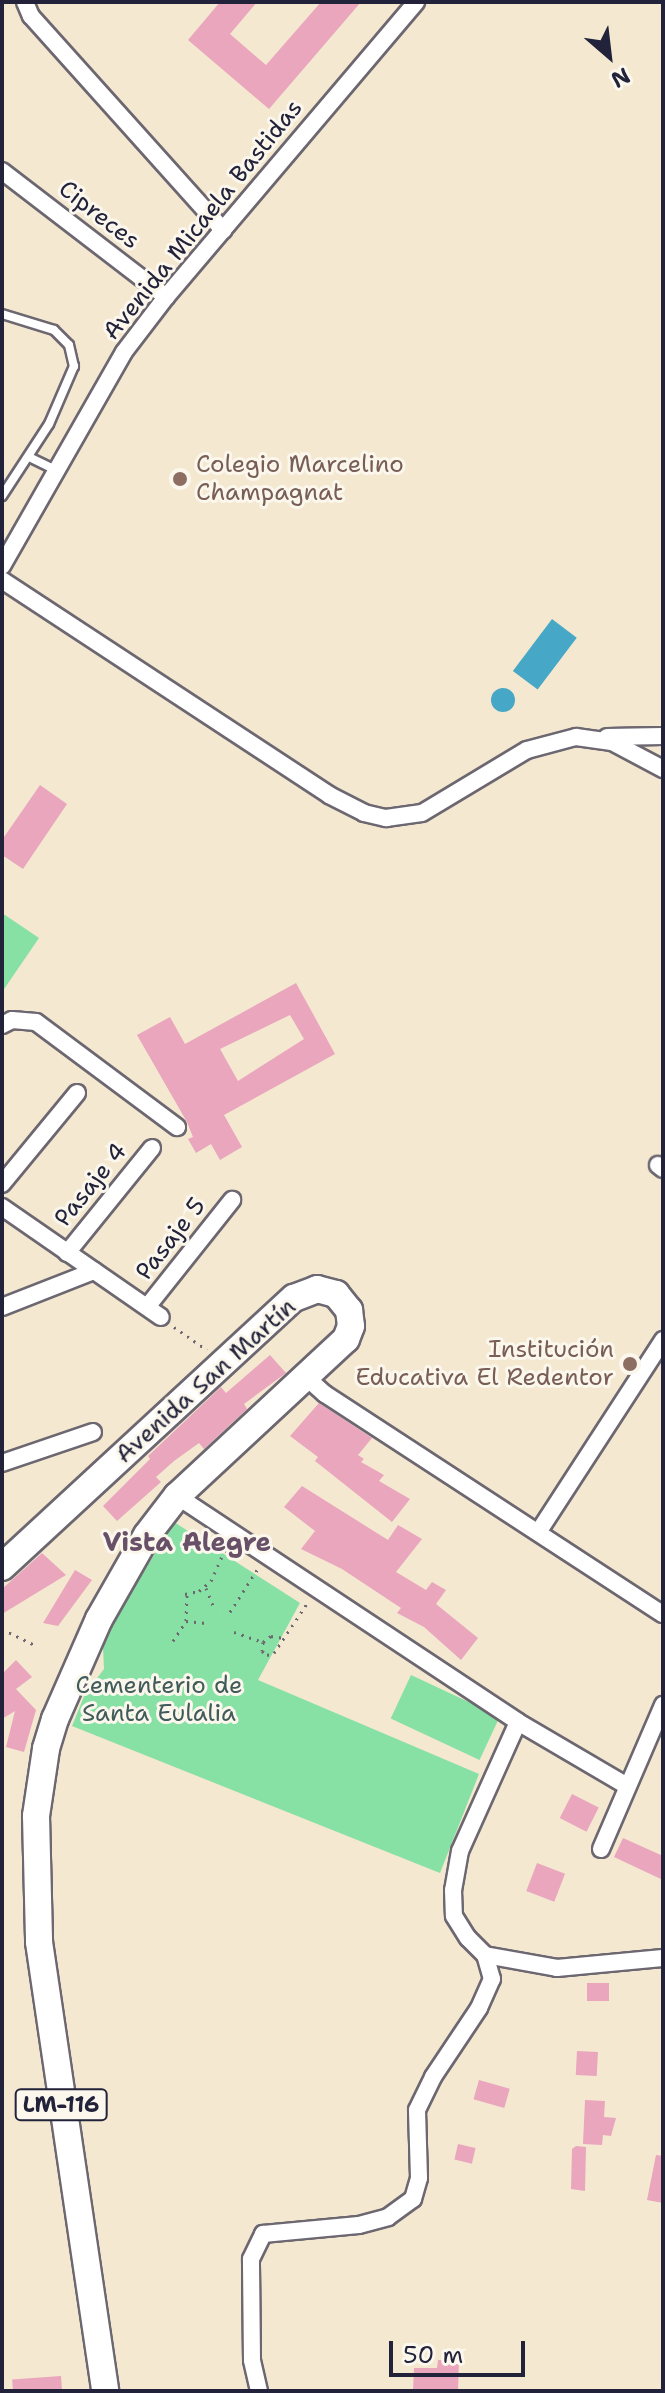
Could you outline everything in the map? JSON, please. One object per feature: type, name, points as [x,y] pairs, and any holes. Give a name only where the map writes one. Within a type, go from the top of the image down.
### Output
[{"type":"main road","name":"Avenida San Martín","points":[[2,1567],[294,1298],[317,1289],[336,1294],[349,1310],[351,1326],[346,1339],[177,1496],[127,1564],[75,1672],[46,1749],[36,1816],[39,1942],[105,2391]]},
{"type":"street","points":[[25,2],[31,16],[223,230]]},
{"type":"street","name":"Avenida Micaela Bastidas","points":[[2,566],[124,352],[166,297],[416,2]]},
{"type":"street","name":"Cipreces","points":[[2,171],[166,297]]},
{"type":"street","points":[[2,580],[329,795],[364,813],[386,818],[422,813],[527,750],[576,737],[663,736]]},
{"type":"street","points":[[598,738],[663,769]]},
{"type":"street","points":[[2,1025],[12,1020],[36,1022],[177,1127]]},
{"type":"street","points":[[2,1184],[77,1093]]},
{"type":"street","name":"Pasaje 4","points":[[67,1253],[152,1148]]},
{"type":"street","name":"Pasaje 5","points":[[154,1312],[232,1200]]},
{"type":"street","points":[[2,1207],[154,1312]]},
{"type":"street","points":[[2,1307],[94,1271]]},
{"type":"street","points":[[539,1531],[663,1340]]},
{"type":"street","points":[[307,1378],[325,1394],[663,1614]]},
{"type":"street","points":[[2,1463],[93,1432]]},
{"type":"street","points":[[177,1496],[518,1722],[627,1786]]},
{"type":"street","points":[[601,1849],[663,1705]]},
{"type":"street","points":[[259,2391],[252,2360],[251,2259],[263,2234],[359,2225],[388,2217],[413,2199],[419,2178],[417,2110],[492,1979],[485,1955],[468,1938],[454,1916],[453,1890],[460,1851],[518,1722]]},
{"type":"street","points":[[485,1955],[557,1968],[663,1958]]},
{"type":"lane","points":[[2,314],[54,330],[69,345],[74,366],[65,392],[29,457],[2,496]]},
{"type":"lane","points":[[29,457],[57,470]]},
{"type":"path","points":[[154,1312],[223,1361]]},
{"type":"path","points":[[173,1641],[186,1621],[186,1594],[206,1586],[234,1536]]},
{"type":"path","points":[[230,1612],[265,1557]]},
{"type":"path","points":[[206,1586],[215,1610]]},
{"type":"path","points":[[286,1639],[271,1636],[263,1642],[262,1651],[267,1655],[286,1639],[315,1590]]},
{"type":"path","points":[[186,1621],[206,1623]]},
{"type":"path","points":[[2,1629],[37,1646]]},
{"type":"path","points":[[234,1632],[263,1642]]},
{"type":"green space","points":[[2,913],[39,938],[2,992]]},
{"type":"green space","name":"Cementerio de Santa Eulalia","points":[[174,1522],[300,1603],[258,1680],[479,1774],[440,1873],[72,1726],[85,1694],[104,1669],[103,1647],[115,1619]]},
{"type":"green space","points":[[411,1675],[500,1716],[480,1760],[391,1719]]},
{"type":"water","points":[[552,619],[577,638],[538,690],[513,671]]},
{"type":"water","points":[[498,688],[508,688],[515,695],[515,705],[508,712],[498,712],[491,705],[491,695]]},
{"type":"building","points":[[220,2],[257,2],[230,34],[266,65],[321,2],[361,2],[269,109],[188,40]]},
{"type":"building","points":[[40,785],[67,804],[23,869],[2,855],[2,840]]},
{"type":"building","points":[[296,983],[335,1054],[224,1115],[242,1147],[220,1160],[211,1144],[196,1153],[188,1139],[193,1137],[187,1122],[137,1035],[170,1017],[185,1044]],"holes":[[[290,1015],[304,1039],[238,1081],[220,1049]]]},
{"type":"building","points":[[270,1355],[286,1373],[244,1404],[247,1409],[204,1449],[199,1443],[174,1461],[156,1477],[161,1482],[117,1521],[103,1506],[150,1459],[148,1456],[221,1387],[226,1393]]},
{"type":"building","points":[[319,1403],[372,1438],[358,1455],[364,1459],[361,1462],[384,1475],[379,1481],[410,1499],[392,1522],[315,1461],[318,1457],[290,1436]]},
{"type":"building","points":[[302,1486],[388,1540],[398,1525],[422,1539],[396,1572],[426,1590],[432,1582],[446,1590],[436,1604],[478,1638],[461,1660],[424,1627],[397,1613],[401,1608],[342,1569],[301,1549],[315,1531],[284,1507]]},
{"type":"building","points":[[42,1553],[66,1575],[2,1614],[2,1589]]},
{"type":"building","points":[[75,1570],[92,1580],[58,1626],[43,1623]]},
{"type":"building","points":[[16,1660],[32,1677],[16,1689],[36,1710],[24,1752],[6,1747],[15,1711],[2,1719],[2,1674]]},
{"type":"building","points":[[572,1794],[599,1808],[586,1832],[560,1818]]},
{"type":"building","points":[[623,1838],[663,1856],[663,1880],[614,1857]]},
{"type":"building","points":[[537,1863],[565,1874],[554,1902],[526,1891]]},
{"type":"building","points":[[587,1983],[609,1983],[609,2001],[587,2001]]},
{"type":"building","points":[[577,2051],[598,2052],[597,2076],[576,2075]]},
{"type":"building","points":[[479,2080],[510,2089],[504,2108],[473,2099]]},
{"type":"building","points":[[585,2100],[605,2101],[604,2117],[616,2118],[611,2136],[603,2135],[602,2145],[583,2144]]},
{"type":"building","points":[[458,2144],[476,2148],[472,2164],[454,2160]]},
{"type":"building","points":[[576,2146],[586,2147],[585,2191],[571,2189],[572,2149]]},
{"type":"building","points":[[656,2155],[663,2156],[663,2203],[647,2200]]},
{"type":"building","points":[[438,2360],[459,2360],[458,2391],[413,2391],[414,2368],[437,2368]]},
{"type":"building","points":[[61,2376],[62,2391],[13,2391],[12,2379]]},
{"type":"place","name":"Colegio Marcelino Champagnat","points":[[180,479]]},
{"type":"place","name":"Institución Educativa El Redentor","points":[[630,1364]]},
{"type":"district","name":"Vista Alegre","points":[[187,1542]]}]
